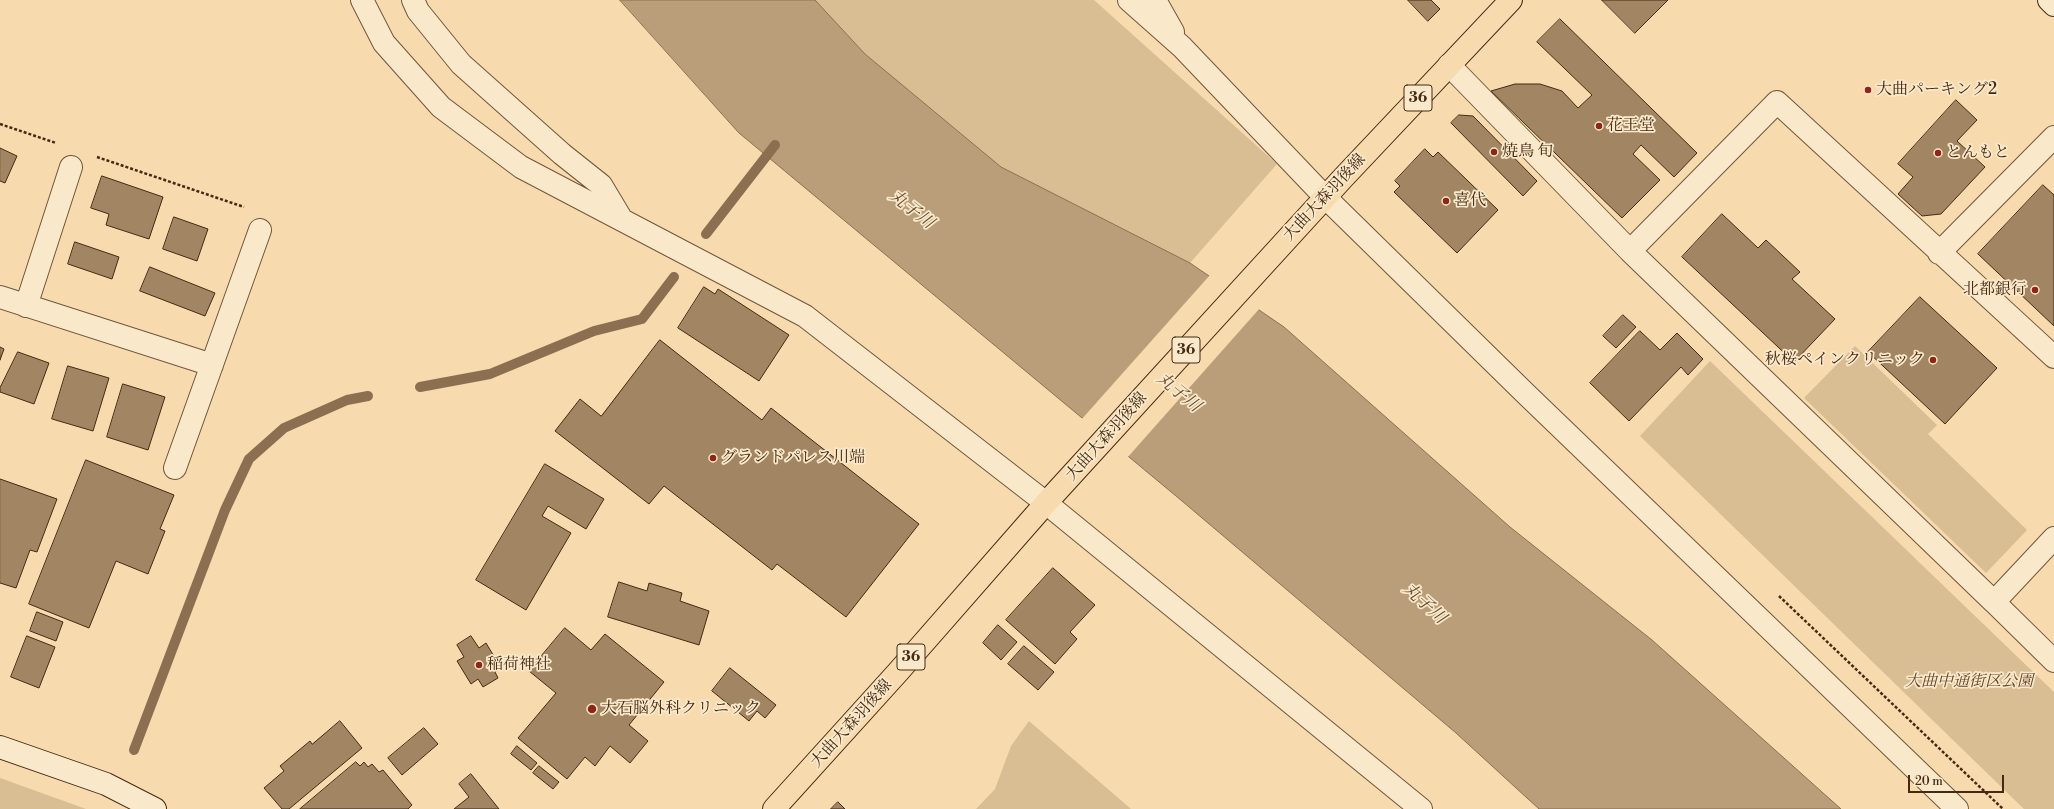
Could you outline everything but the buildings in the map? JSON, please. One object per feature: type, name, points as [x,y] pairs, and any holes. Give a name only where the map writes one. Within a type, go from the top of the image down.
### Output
[{"type":"main road","name":"大曲大森羽後線","points":[[774,809],[898,672],[1046,503],[1325,197],[1511,0]]},
{"type":"street","points":[[362,0],[384,43],[440,107],[521,167],[805,316],[1046,503],[1421,809]]},
{"type":"street","points":[[413,0],[418,11],[461,64],[562,154],[601,185],[622,220]]},
{"type":"street","points":[[1129,0],[1182,47],[1325,197],[1527,395],[1957,809]]},
{"type":"street","points":[[1155,0],[1182,47]]},
{"type":"street","points":[[2049,0],[2054,5]]},
{"type":"street","points":[[1449,65],[1630,251],[2054,661]]},
{"type":"street","points":[[1630,251],[1777,102],[2054,357]]},
{"type":"street","points":[[1940,253],[2054,137]]},
{"type":"street","points":[[26,306],[71,167]]},
{"type":"street","points":[[175,468],[260,230]]},
{"type":"street","points":[[0,297],[212,365]]},
{"type":"street","points":[[1994,602],[2054,538]]},
{"type":"street","points":[[0,747],[106,784],[155,809]]},
{"type":"path","points":[[0,124],[59,144]]},
{"type":"path","points":[[89,154],[245,207]]},
{"type":"green space","points":[[815,0],[1094,0],[1277,164],[1190,263],[1001,167],[865,54]]},
{"type":"green space","points":[[1855,346],[1937,425],[1928,434],[2027,530],[1986,573],[1804,398]]},
{"type":"green space","name":"大曲中通街区公園","points":[[1710,361],[2054,692],[2054,809],[2024,809],[1640,436]]},
{"type":"green space","points":[[1029,721],[1131,809],[976,809],[995,789],[1011,746]]},
{"type":"green space","points":[[0,778],[86,809],[0,809]]},
{"type":"water","name":"丸子川","points":[[620,0],[815,0],[865,54],[1001,167],[1190,263],[1284,327],[1510,527],[1652,640],[1841,809],[1539,809],[1456,733],[1182,501],[739,133]]},
{"type":"pier","points":[[1210,275],[1260,308],[1127,458],[1081,420]]},
{"type":"waterway","points":[[706,234],[775,145]]},
{"type":"waterway","points":[[420,387],[490,374],[594,331],[642,319],[674,277]]},
{"type":"waterway","points":[[134,750],[225,510],[249,459],[284,428],[347,400],[368,396]]},
{"type":"place","name":"大曲パーキング2","points":[[1868,90]]},
{"type":"place","name":"花王堂","points":[[1599,126]]},
{"type":"place","name":"焼鳥 旬","points":[[1494,152]]},
{"type":"place","name":"とんもと","points":[[1938,153]]},
{"type":"place","name":"喜代","points":[[1446,201]]},
{"type":"place","name":"北都銀行","points":[[2035,290]]},
{"type":"place","name":"秋桜ペインクリニック","points":[[1933,360]]},
{"type":"place","name":"グランドパレス川端","points":[[713,458]]},
{"type":"place","name":"稲荷神社","points":[[479,665]]},
{"type":"place","name":"大石脳外科クリニック","points":[[592,709]]}]
